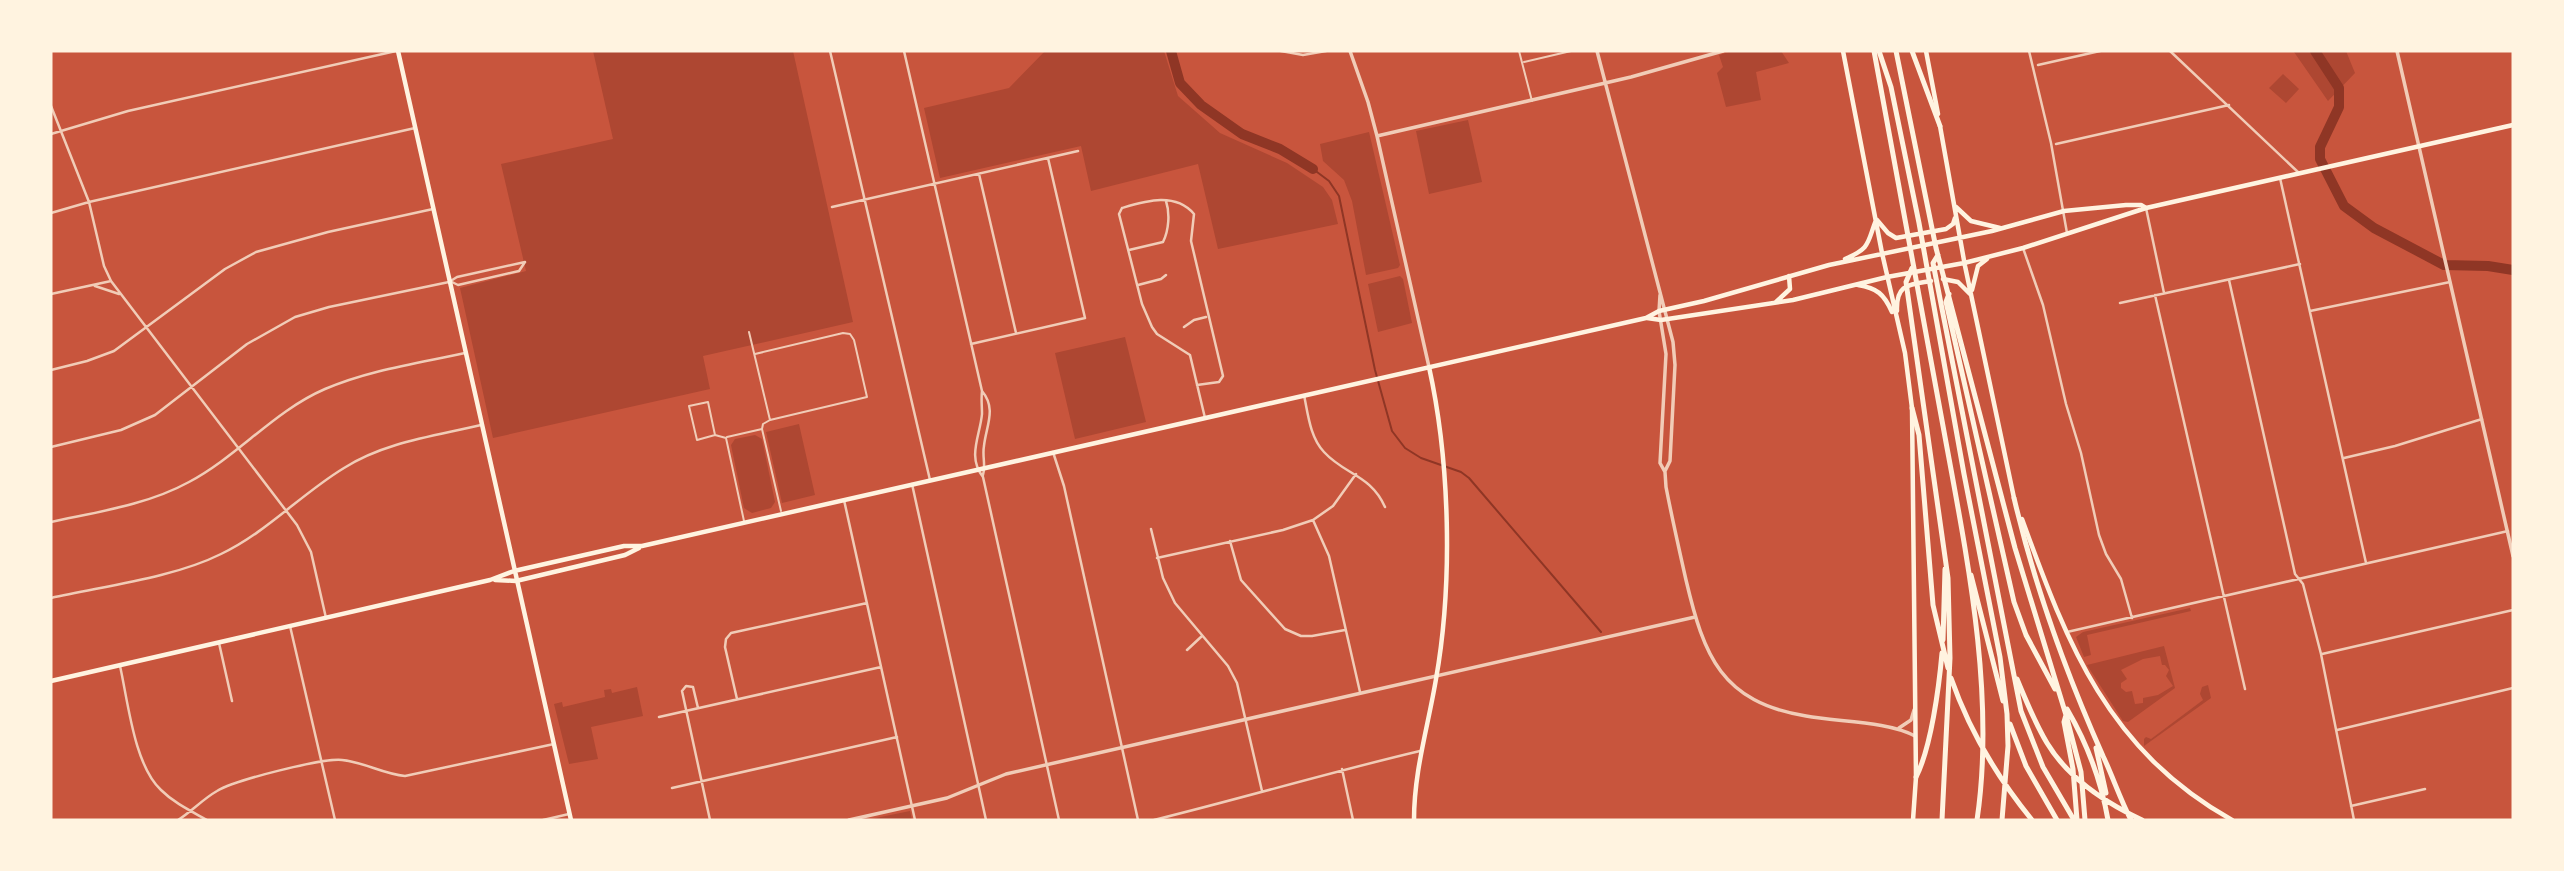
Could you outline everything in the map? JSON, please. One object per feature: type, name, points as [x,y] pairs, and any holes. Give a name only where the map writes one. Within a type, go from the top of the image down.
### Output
[{"type":"highway","points":[[1874,51],[1968,565],[2011,729],[2026,766],[2055,817]]},
{"type":"highway","points":[[1879,51],[1891,87],[1936,295],[2021,711],[2031,741],[2056,792],[2076,820]]},
{"type":"highway","points":[[1896,51],[1929,220],[2015,548],[2081,772],[2085,820]]},
{"type":"highway","points":[[1912,51],[1940,126]]},
{"type":"highway","points":[[1938,255],[1933,263],[1936,295],[1954,422],[2000,657],[2007,714],[2008,772],[2003,820]]},
{"type":"highway","points":[[1912,268],[1906,282],[1948,578],[1950,658],[1942,820]]},
{"type":"highway","points":[[1950,294],[1946,302],[2010,588],[2026,635],[2088,749],[2104,795],[2108,820]]},
{"type":"highway","points":[[1912,408],[1919,435],[1930,572],[1945,660],[1961,703],[1992,765],[2032,820]]},
{"type":"highway","points":[[2014,498],[2040,596],[2094,736],[2131,820]]},
{"type":"highway","points":[[1916,777],[1923,764],[1941,664],[1945,552]]},
{"type":"highway","points":[[1968,565],[1982,700],[1982,769],[1977,820]]},
{"type":"highway","points":[[2011,667],[2039,731],[2058,758],[2090,789],[2142,820]]},
{"type":"highway","points":[[2066,715],[2064,722],[2075,779],[2076,820]]},
{"type":"highway","points":[[2094,736],[2105,785],[2108,820]]},
{"type":"main road","points":[[397,51],[570,817]]},
{"type":"main road","points":[[1843,51],[1882,253],[1905,353],[1912,408],[1916,777],[1913,820]]},
{"type":"main road","points":[[1926,51],[1971,295],[2014,498],[2049,595],[2065,633],[2095,689],[2135,744],[2203,804],[2232,820]]},
{"type":"main road","points":[[1646,318],[1661,320],[1775,303],[1853,284],[1965,263],[2023,248],[2146,208],[2513,125]]},
{"type":"main road","points":[[491,580],[516,581],[625,555],[642,546],[745,522],[1646,318],[1659,311],[1704,301],[1829,265],[2001,228],[2064,211],[2126,205],[2141,205],[2146,208]]},
{"type":"main road","points":[[1876,219],[1896,238],[1946,229],[1955,220],[1955,206]]},
{"type":"main road","points":[[1955,206],[1971,221],[2001,228]]},
{"type":"main road","points":[[1829,265],[1863,250],[1869,244],[1876,219]]},
{"type":"main road","points":[[1971,295],[1978,266],[2000,254]]},
{"type":"main road","points":[[1775,303],[1790,289],[1789,276]]},
{"type":"main road","points":[[1898,326],[1896,297],[1906,285],[1947,278],[1958,282],[1971,295]]},
{"type":"main road","points":[[1853,284],[1872,287],[1880,292],[1888,300],[1895,315]]},
{"type":"main road","points":[[1414,820],[1420,751],[1437,677],[1447,554],[1444,477],[1436,402],[1429,367]]},
{"type":"main road","points":[[51,681],[491,580],[514,571],[624,545],[642,546]]},
{"type":"street","points":[[51,134],[128,111],[397,51]]},
{"type":"street","points":[[830,51],[930,480]]},
{"type":"street","points":[[904,51],[982,391],[979,431],[974,449],[977,469],[983,477],[1059,820]]},
{"type":"street","points":[[1281,51],[1303,55],[1326,51]]},
{"type":"street","points":[[1350,51],[1377,136],[1429,367]]},
{"type":"street","points":[[1597,51],[1668,319],[1675,365],[1670,461],[1665,472]]},
{"type":"street","points":[[1377,136],[1605,83],[1723,51]]},
{"type":"street","points":[[2029,51],[2051,143],[2067,233]]},
{"type":"street","points":[[2038,65],[2100,51]]},
{"type":"street","points":[[2170,51],[2299,173]]},
{"type":"street","points":[[2398,51],[2513,556]]},
{"type":"street","points":[[51,106],[89,202],[102,258],[111,281],[118,294],[286,511],[308,544],[326,618]]},
{"type":"street","points":[[2056,144],[2229,106]]},
{"type":"street","points":[[51,213],[415,128]]},
{"type":"street","points":[[832,207],[1078,151]]},
{"type":"street","points":[[971,344],[1085,318],[1048,158]]},
{"type":"street","points":[[979,174],[1016,333]]},
{"type":"street","points":[[2280,178],[2366,563]]},
{"type":"street","points":[[1129,250],[1159,243],[1166,238],[1169,213],[1165,200]]},
{"type":"street","points":[[1197,385],[1219,382],[1223,376],[1191,241],[1194,214],[1179,203],[1165,200],[1122,208],[1119,214],[1152,327],[1157,334],[1190,355],[1197,385],[1205,418]]},
{"type":"street","points":[[2146,208],[2164,293]]},
{"type":"street","points":[[51,370],[114,351],[225,269],[256,252],[328,232],[433,209]]},
{"type":"street","points":[[2023,248],[2043,305],[2099,535],[2106,554],[2121,579],[2132,618]]},
{"type":"street","points":[[51,447],[136,425],[155,415],[247,344],[295,317],[525,262],[519,271],[458,285],[449,282]]},
{"type":"street","points":[[2120,303],[2300,264]]},
{"type":"street","points":[[1138,285],[1166,275]]},
{"type":"street","points":[[2229,279],[2295,574],[2303,584],[2320,654],[2354,820]]},
{"type":"street","points":[[51,295],[111,281]]},
{"type":"street","points":[[2310,311],[2450,282]]},
{"type":"street","points":[[92,285],[118,294]]},
{"type":"street","points":[[1660,295],[1659,311],[1666,354],[1660,463],[1665,472],[1670,508],[1704,645],[1721,673],[1755,701],[1800,715],[1899,728],[1915,736]]},
{"type":"street","points":[[2155,295],[2245,688]]},
{"type":"street","points":[[1184,327],[1194,320],[1208,317]]},
{"type":"street","points":[[51,522],[136,503],[168,492],[199,477],[293,406],[326,389],[370,374],[465,353]]},
{"type":"street","points":[[982,391],[990,407],[983,450],[983,477]]},
{"type":"street","points":[[1304,395],[1316,441],[1330,457],[1374,488],[1385,508]]},
{"type":"street","points":[[982,408],[990,407]]},
{"type":"street","points":[[2344,458],[2395,446],[2482,419]]},
{"type":"street","points":[[51,598],[197,564],[233,548],[343,468],[373,453],[481,425]]},
{"type":"street","points":[[979,431],[986,433]]},
{"type":"street","points":[[1053,452],[1065,486],[1138,820]]},
{"type":"street","points":[[1157,558],[1283,530],[1313,520],[1333,506],[1356,474]]},
{"type":"street","points":[[912,484],[986,820]]},
{"type":"street","points":[[845,500],[915,820]]},
{"type":"street","points":[[1313,520],[1329,556],[1360,695]]},
{"type":"street","points":[[1151,529],[1163,578],[1175,603],[1234,674],[1262,791]]},
{"type":"street","points":[[2065,633],[2508,531]]},
{"type":"street","points":[[1230,541],[1241,580],[1285,629],[1301,636],[1346,630]]},
{"type":"street","points":[[737,699],[725,647],[726,639],[731,633],[867,603]]},
{"type":"street","points":[[2320,654],[2513,610]]},
{"type":"street","points":[[849,820],[947,798],[1006,774],[1047,764],[1695,617]]},
{"type":"street","points":[[290,626],[335,820]]},
{"type":"street","points":[[1186,650],[1202,636]]},
{"type":"street","points":[[219,643],[232,701]]},
{"type":"street","points":[[120,666],[139,747],[148,772],[159,789],[207,820]]},
{"type":"street","points":[[659,717],[882,667]]},
{"type":"street","points":[[698,708],[692,687],[686,685],[682,691],[710,820]]},
{"type":"street","points":[[2337,730],[2513,688]]},
{"type":"street","points":[[1899,728],[1911,720],[1914,710]]},
{"type":"street","points":[[672,788],[897,737]]},
{"type":"street","points":[[178,820],[215,792],[238,781],[322,763],[344,760],[405,776],[555,744]]},
{"type":"street","points":[[1154,820],[1342,769],[1420,751]]},
{"type":"street","points":[[1342,769],[1353,820]]},
{"type":"street","points":[[2351,806],[2425,789]]},
{"type":"street","points":[[543,820],[570,817]]},
{"type":"lane","points":[[1520,51],[1532,100]]},
{"type":"lane","points":[[1522,63],[1571,51]]},
{"type":"lane","points":[[749,332],[770,420]]},
{"type":"lane","points":[[755,354],[843,333],[850,334],[854,340],[867,397],[770,420],[763,424],[782,514]]},
{"type":"lane","points":[[715,435],[708,402],[689,406],[697,440],[715,435],[726,438],[762,429]]},
{"type":"lane","points":[[726,438],[745,522]]},
{"type":"shaded area","points":[[593,51],[793,51],[853,322],[703,356],[710,389],[493,438],[460,288],[526,271],[501,164],[613,139]]},
{"type":"shaded area","points":[[1045,51],[1164,51],[1178,96],[1220,133],[1287,163],[1323,187],[1332,200],[1338,224],[1218,249],[1198,164],[1091,191],[1081,146],[940,178],[924,108],[1009,88]]},
{"type":"shaded area","points":[[1732,51],[1781,51],[1789,63],[1756,72],[1761,100],[1726,107],[1717,73],[1723,67],[1719,55]]},
{"type":"shaded area","points":[[2290,51],[2346,51],[2355,73],[2328,101],[2294,52]]},
{"type":"shaded area","points":[[2283,74],[2299,89],[2286,103],[2269,88]]},
{"type":"shaded area","points":[[1468,120],[1482,182],[1429,194],[1416,131]]},
{"type":"shaded area","points":[[1369,132],[1400,265],[1398,268],[1366,275],[1352,201],[1344,180],[1323,161],[1320,144]]},
{"type":"shaded area","points":[[1400,276],[1403,279],[1412,323],[1378,332],[1368,284]]},
{"type":"shaded area","points":[[1125,337],[1146,422],[1075,439],[1055,353]]},
{"type":"shaded area","points":[[799,424],[815,495],[782,503],[766,432]]},
{"type":"shaded area","points":[[755,435],[762,439],[775,502],[771,508],[752,513],[744,508],[731,445],[735,439]]},
{"type":"shaded area","points":[[2190,608],[2191,611],[2087,635],[2091,655],[2084,657],[2076,637],[2083,632]]},
{"type":"shaded area","points":[[2164,646],[2175,688],[2128,722],[2123,721],[2087,665]],"holes":[[[2160,656],[2162,665],[2169,670],[2166,676],[2173,686],[2158,695],[2143,698],[2143,703],[2135,704],[2132,691],[2126,692],[2121,688],[2121,683],[2127,679],[2121,670],[2143,659]]]},
{"type":"shaded area","points":[[2208,685],[2211,698],[2144,746],[2146,737],[2151,739],[2203,700],[2200,694],[2202,687]]},
{"type":"shaded area","points":[[637,687],[643,716],[591,727],[598,759],[569,764],[554,704],[562,702],[563,707],[605,697],[604,690],[611,689],[612,693]]},
{"type":"shaded area","points":[[910,811],[912,820],[866,820]]},
{"type":"waterway","points":[[1171,51],[1180,83],[1201,105],[1242,134],[1280,149],[1313,169]]},
{"type":"waterway","points":[[2315,51],[2339,88],[2339,107],[2320,147],[2320,159],[2344,206],[2374,228],[2444,265],[2488,266],[2513,270]]},
{"type":"waterway","points":[[1313,169],[1329,181],[1339,196],[1375,370],[1392,431],[1405,448],[1421,458],[1461,472],[1469,478],[1601,632]]}]
